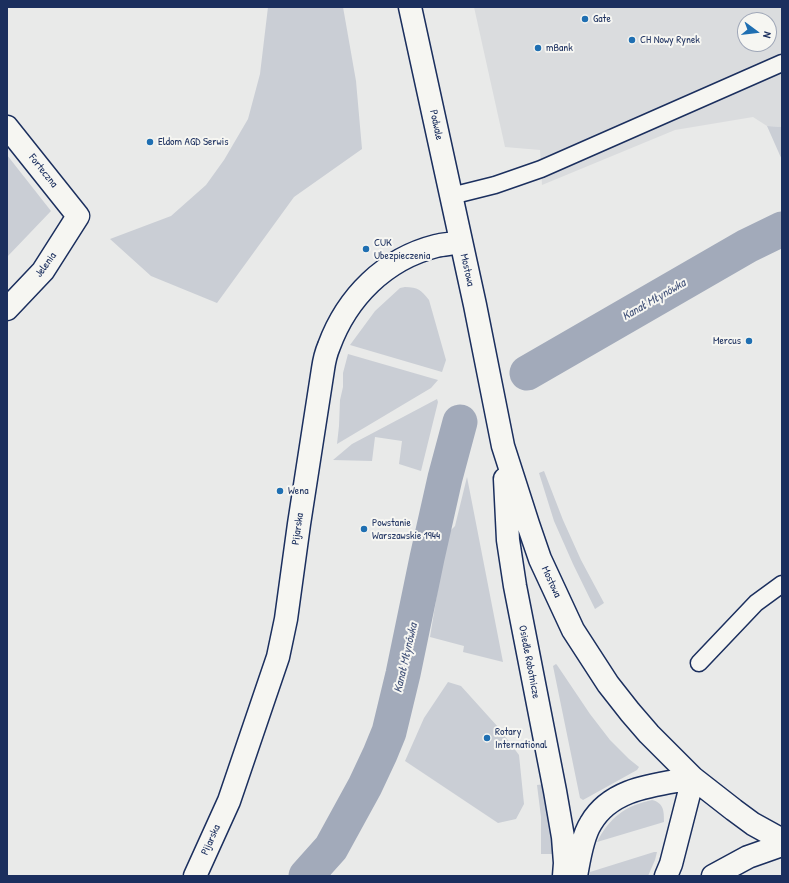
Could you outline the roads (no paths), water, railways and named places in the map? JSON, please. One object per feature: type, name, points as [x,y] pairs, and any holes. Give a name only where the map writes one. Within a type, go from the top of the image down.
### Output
[{"type":"street","name":"Podwale","points":[[410,7],[460,242]]},
{"type":"street","name":"Forteczna","points":[[7,127],[78,216]]},
{"type":"street","name":"Jelenia","points":[[8,304],[43,271],[78,216]]},
{"type":"street","name":"Mostowa","points":[[460,242],[475,305],[503,446],[540,559],[573,630],[608,684],[649,734],[693,778],[753,824],[782,840]]},
{"type":"street","name":"Pijarska","points":[[195,876],[229,801],[278,656],[276,633],[286,619],[299,524],[323,370],[328,347],[336,328],[347,309],[360,292],[375,277],[393,264],[412,255],[436,246],[460,242]]},
{"type":"street","name":"Osiedle Robotnicze","points":[[503,446],[508,540],[514,586],[563,837],[565,863],[564,876]]},
{"type":"street","points":[[576,876],[582,845],[590,823],[610,802],[625,793],[638,788],[693,778],[671,864],[666,876]]},
{"type":"street","points":[[713,876],[748,857],[782,845]]},
{"type":"lane","points":[[451,196],[495,185],[541,169],[782,63]]},
{"type":"lane","points":[[699,663],[756,603],[782,584]]},
{"type":"waterway","name":"Kanał Młynówka","points":[[527,373],[747,246],[782,229]]},
{"type":"waterway","name":"Kanał Młynówka","points":[[306,876],[331,848],[365,786],[389,732],[445,478],[460,422]]},
{"type":"place","name":"Gate","points":[[585,19]]},
{"type":"place","name":"CH Nowy Rynek","points":[[632,40]]},
{"type":"place","name":"mBank","points":[[538,48]]},
{"type":"place","name":"Eldom AGD Serwis","points":[[150,142]]},
{"type":"place","name":"CUK Ubezpieczenia","points":[[366,249]]},
{"type":"place","name":"Mercus","points":[[749,341]]},
{"type":"place","name":"Wena","points":[[280,491]]},
{"type":"place","name":"Powstanie Warszawskie 1944","points":[[364,529]]},
{"type":"place","name":"Rotary International","points":[[487,738]]}]
